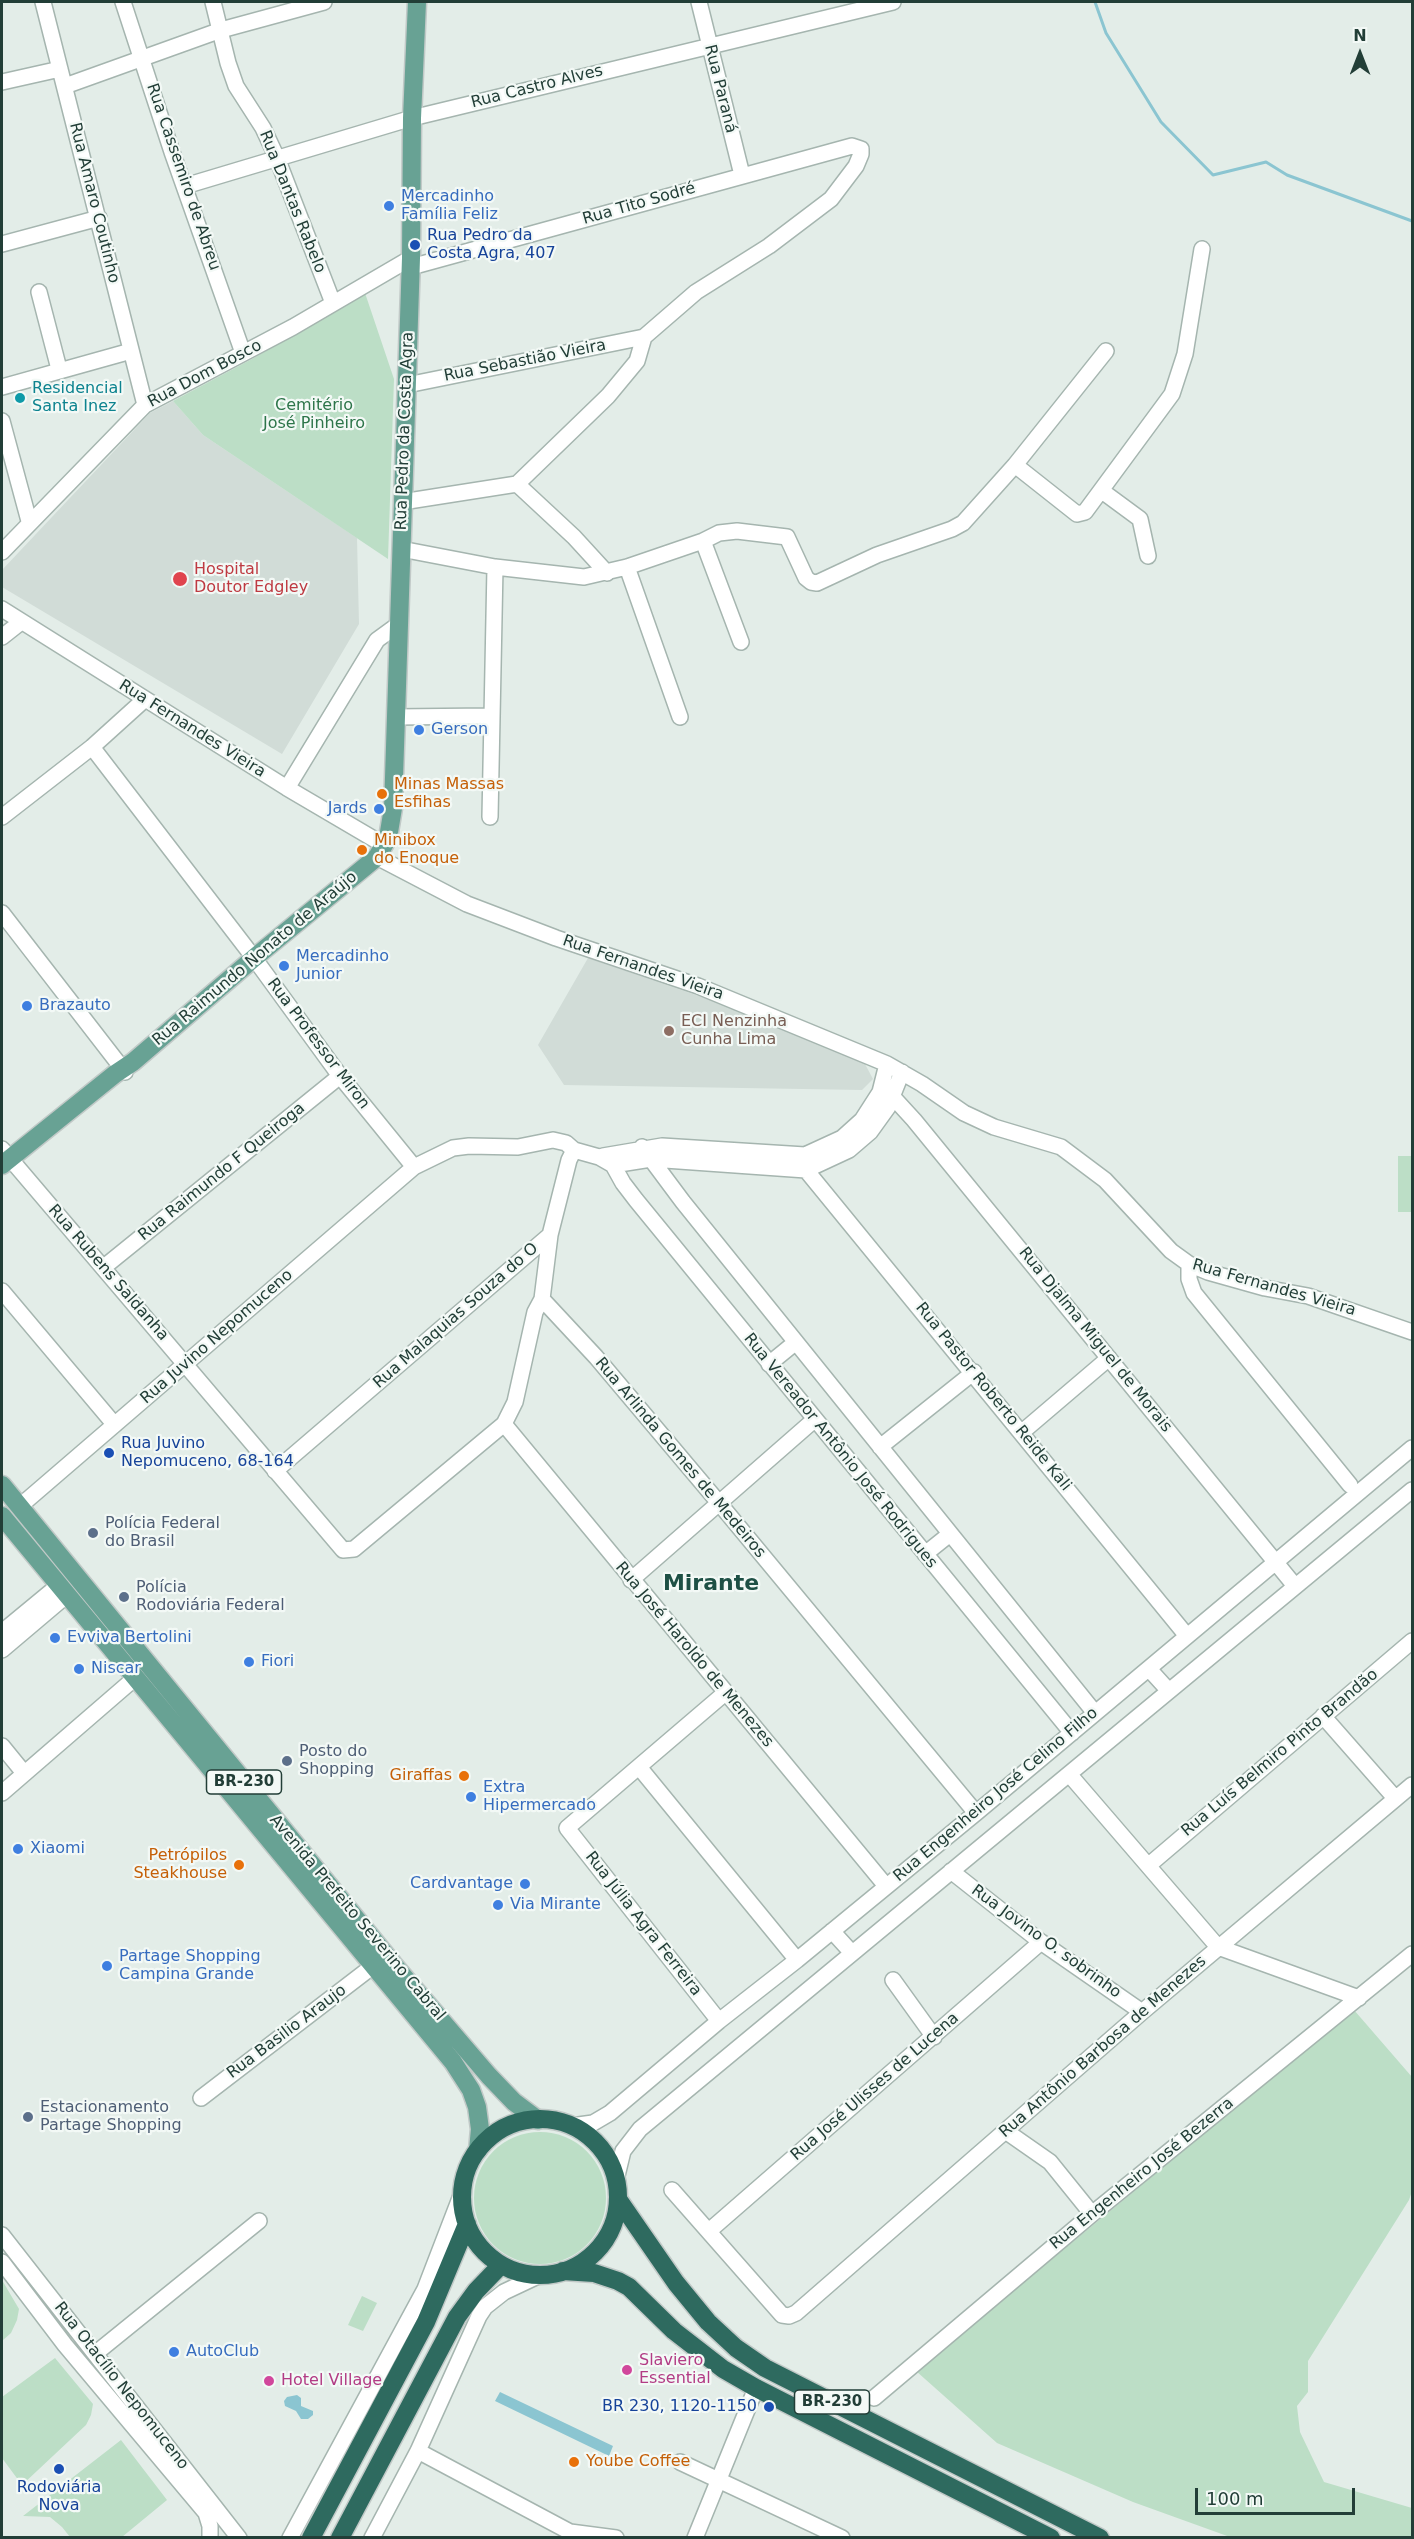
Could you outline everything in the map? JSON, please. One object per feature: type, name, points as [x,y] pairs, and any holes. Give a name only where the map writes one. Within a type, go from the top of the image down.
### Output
[{"type":"highway","points":[[538,2120],[555,2121],[571,2126],[592,2139],[607,2158],[616,2180],[618,2199],[614,2222],[602,2244],[585,2260],[563,2271],[540,2275],[520,2272],[501,2265],[481,2247],[466,2224],[462,2193],[467,2170],[478,2150],[504,2128],[520,2122],[538,2120]]},
{"type":"highway","name":"BR-230","points":[[618,2199],[676,2283],[708,2322],[736,2348],[765,2368],[1100,2538]]},
{"type":"highway","points":[[311,2538],[426,2322],[466,2224]]},
{"type":"highway","points":[[340,2538],[457,2317],[476,2291],[501,2265]]},
{"type":"highway","name":"BR-230","points":[[563,2271],[594,2273],[629,2287],[674,2331],[723,2369],[1051,2538]]},
{"type":"main road","name":"Rua Pedro da Costa Agra","points":[[380,851],[392,821],[411,263],[412,118],[417,2]]},
{"type":"main road","name":"Rua Raimundo Nonato de Araújo","points":[[2,1179],[7,1160],[127,1067],[380,851]]},
{"type":"main road","name":"Avenida Prefeito Severino Cabral","points":[[2,1485],[393,1964],[489,2076],[514,2102],[538,2120]]},
{"type":"main road","name":"Avenida Prefeito Severino Cabral","points":[[2,1516],[453,2062],[471,2090],[477,2107],[480,2129],[478,2150]]},
{"type":"street","name":"Rua Amaro Coutinho","points":[[43,2],[145,405]]},
{"type":"street","name":"Rua Cassemiro de Abreu","points":[[123,2],[243,353]]},
{"type":"street","name":"Rua Dantas Rabelo","points":[[213,2],[236,86],[263,128],[277,158],[333,303]]},
{"type":"street","points":[[65,86],[143,60],[221,30],[322,2]]},
{"type":"street","name":"Rua Paraná","points":[[699,2],[742,176]]},
{"type":"street","name":"Rua Castro Alves","points":[[185,186],[412,118],[893,2]]},
{"type":"street","points":[[2,82],[60,69]]},
{"type":"street","name":"Rua Tito Sodré","points":[[411,263],[852,146],[861,149],[861,154],[848,179],[831,199],[769,246],[696,292],[644,337]]},
{"type":"street","points":[[2,244],[99,218]]},
{"type":"street","points":[[1015,465],[1077,514],[1082,513],[1102,491],[1173,392],[1185,354],[1202,249]]},
{"type":"street","name":"Rua Dom Bosco","points":[[2,552],[29,521],[145,405],[411,263]]},
{"type":"street","points":[[39,292],[59,369]]},
{"type":"street","points":[[402,502],[517,484],[608,396],[638,361],[644,337]]},
{"type":"street","name":"Rua Sebastião Vieira","points":[[406,385],[644,337]]},
{"type":"street","points":[[2,387],[59,369],[131,351]]},
{"type":"street","points":[[400,549],[495,567],[572,576],[607,573],[703,541],[728,530],[787,537],[807,578],[817,583],[877,555],[958,526],[1015,465],[1106,351]]},
{"type":"street","points":[[2,421],[29,521]]},
{"type":"street","points":[[517,484],[574,537],[607,573]]},
{"type":"street","points":[[1102,491],[1140,519],[1148,556]]},
{"type":"street","points":[[703,541],[741,642]]},
{"type":"street","points":[[490,817],[495,567]]},
{"type":"street","points":[[627,567],[680,717]]},
{"type":"street","name":"Rua Fernandes Vieira","points":[[2,609],[287,788],[380,851],[467,904],[556,938],[698,986],[887,1064],[964,1113],[987,1124],[1061,1147],[1105,1180],[1171,1251],[1189,1264],[1208,1272],[1265,1288],[1308,1296],[1413,1332]]},
{"type":"street","points":[[2,638],[21,622]]},
{"type":"street","points":[[287,788],[377,640],[399,624]]},
{"type":"street","points":[[2,817],[92,747],[144,700]]},
{"type":"street","points":[[395,717],[491,716]]},
{"type":"street","name":"Rua Professor Miron","points":[[92,747],[254,958],[340,1076],[414,1167]]},
{"type":"street","points":[[2,913],[127,1067]]},
{"type":"street","points":[[828,1152],[861,1120],[880,1092],[887,1064]]},
{"type":"street","points":[[574,1150],[607,1159],[646,1153],[806,1163],[828,1152],[854,1146],[870,1132],[888,1107],[902,1072]]},
{"type":"street","name":"Rua Raimundo F Queiroga","points":[[104,1268],[340,1076]]},
{"type":"street","name":"Rua Djalma Miguel de Morais","points":[[892,1096],[1295,1586]]},
{"type":"street","name":"Rua Juvino Nepomuceno","points":[[19,1506],[414,1167],[453,1148],[469,1146],[518,1147],[553,1140],[566,1143],[574,1150]]},
{"type":"street","name":"Rua Malaquias Souza do O","points":[[275,1471],[550,1235],[569,1160],[574,1150]]},
{"type":"street","name":"Rua Vereador Antônio José Rodrigues","points":[[646,1153],[1095,1713]]},
{"type":"street","name":"Rua Vereador Antônio José Rodrigues","points":[[607,1159],[636,1200],[814,1420],[1072,1733]]},
{"type":"street","name":"Rua Rubens Saldanha","points":[[7,1160],[186,1363],[343,1550],[354,1548],[504,1424]]},
{"type":"street","name":"Rua Pastor Roberto Reide Kali","points":[[806,1163],[1021,1433],[1187,1636]]},
{"type":"street","points":[[504,1424],[515,1402],[535,1312],[542,1299],[550,1235]]},
{"type":"street","points":[[1189,1264],[1194,1293],[1350,1485]]},
{"type":"street","points":[[2,1291],[114,1424]]},
{"type":"street","name":"Rua Arlinda Gomes de Medeiros","points":[[542,1299],[596,1358],[719,1503],[976,1813]]},
{"type":"street","points":[[769,1364],[796,1342]]},
{"type":"street","points":[[1021,1433],[1109,1358]]},
{"type":"street","points":[[880,1447],[974,1372]]},
{"type":"street","points":[[632,1580],[814,1420]]},
{"type":"street","name":"Rua José Haroldo de Menezes","points":[[504,1424],[886,1886]]},
{"type":"street","name":"Rua Engenheiro José Celino Filho","points":[[571,2126],[593,2123],[610,2113],[719,2021],[976,1813],[1413,1448]]},
{"type":"street","name":"Rua Engenheiro José Celino Filho","points":[[616,2180],[624,2151],[640,2129],[1413,1490]]},
{"type":"street","points":[[925,1554],[950,1534]]},
{"type":"street","points":[[2,1632],[63,1590]]},
{"type":"street","points":[[2,1650],[63,1590]]},
{"type":"street","name":"Rua Luís Belmiro Pinto Brandão","points":[[1149,1865],[1413,1641]]},
{"type":"street","points":[[1149,1669],[1169,1691]]},
{"type":"street","points":[[2,1792],[135,1678]]},
{"type":"street","points":[[725,1693],[639,1767],[797,1960]]},
{"type":"street","points":[[1323,1716],[1395,1798]]},
{"type":"street","points":[[2,1746],[24,1773]]},
{"type":"street","name":"Rua Júlia Agra Ferreira","points":[[639,1767],[567,1828],[719,2021]]},
{"type":"street","points":[[1069,1774],[1218,1947],[1359,1998]]},
{"type":"street","name":"Rua Antônio Barbosa de Menezes","points":[[710,2231],[782,2315],[789,2316],[796,2313],[1007,2132],[1142,2012],[1413,1785]]},
{"type":"street","name":"Rua Jovino O. sobrinho","points":[[951,1870],[1041,1942],[1142,2012]]},
{"type":"street","points":[[832,1931],[852,1953]]},
{"type":"street","name":"Rua José Ulisses de Lucena","points":[[710,2231],[1041,1942]]},
{"type":"street","name":"Rua Engenheiro José Bezerra","points":[[874,2398],[1092,2214],[1413,1954]]},
{"type":"street","name":"Rua Basilio Araujo","points":[[201,2098],[373,1966]]},
{"type":"street","points":[[893,1980],[934,2037]]},
{"type":"street","points":[[1007,2132],[1050,2162],[1092,2214]]},
{"type":"street","points":[[672,2190],[710,2231]]},
{"type":"street","points":[[290,2538],[424,2289],[462,2193]]},
{"type":"street","points":[[96,2353],[259,2221]]},
{"type":"street","name":"Rua Otacílio Nepomuceno","points":[[2,2235],[11,2254],[96,2353],[194,2490],[206,2512],[210,2526],[210,2538]]},
{"type":"street","points":[[4,2270],[11,2254]]},
{"type":"street","name":"Rua Otacílio Nepomuceno","points":[[4,2270],[66,2345],[239,2538]]},
{"type":"street","points":[[372,2538],[418,2451],[479,2316],[485,2307],[504,2292],[540,2275]]},
{"type":"street","points":[[695,2538],[756,2388]]},
{"type":"street","points":[[418,2451],[573,2535],[616,2538]]},
{"type":"street","points":[[680,2462],[719,2478],[842,2538]]},
{"type":"shaded area","name":"Hospital Doutor Edgley","points":[[173,401],[203,435],[357,538],[359,624],[282,754],[2,587],[2,570],[150,413]]},
{"type":"shaded area","name":"ECI Nenzinha Cunha Lima","points":[[588,958],[760,1017],[865,1064],[873,1079],[862,1090],[564,1085],[538,1045]]},
{"type":"green space","name":"Cemitério José Pinheiro","points":[[365,293],[394,379],[388,559],[203,435],[173,401],[252,359]]},
{"type":"green space","points":[[1398,1156],[1412,1156],[1412,1212],[1398,1212]]},
{"type":"green space","points":[[1354,2010],[1412,2077],[1412,2191],[1409,2200],[1308,2361],[1308,2392],[1297,2406],[1300,2432],[1324,2482],[1412,2508],[1412,2537],[1230,2537],[1133,2502],[997,2443],[916,2371]]},
{"type":"green space","points":[[540,2132],[565,2137],[587,2151],[601,2173],[606,2198],[601,2223],[587,2245],[565,2259],[540,2264],[515,2259],[493,2245],[479,2223],[474,2198],[479,2173],[493,2151],[515,2137]]},
{"type":"green space","points":[[2,2280],[19,2309],[11,2333],[2,2341]]},
{"type":"green space","points":[[362,2296],[377,2303],[363,2331],[348,2325]]},
{"type":"green space","points":[[55,2358],[93,2404],[91,2415],[86,2425],[22,2485],[2,2458],[2,2397]]},
{"type":"green space","points":[[121,2440],[167,2500],[122,2537],[70,2537],[50,2517],[23,2516]]},
{"type":"water","points":[[500,2392],[613,2446],[609,2456],[495,2401]]},
{"type":"water","points":[[297,2395],[301,2398],[301,2406],[313,2411],[313,2415],[308,2419],[301,2419],[296,2411],[285,2406],[284,2401],[287,2397]]},
{"type":"waterway","points":[[1095,2],[1106,33],[1161,122],[1213,175],[1266,162],[1287,175],[1412,221]]},
{"type":"place","name":"Mercadinho Família Feliz","points":[[389,206]]},
{"type":"place","name":"Rua Pedro da Costa Agra, 407","points":[[415,245]]},
{"type":"place","name":"Residencial Santa Inez","points":[[20,398]]},
{"type":"place","name":"Hospital Doutor Edgley","points":[[180,579]]},
{"type":"place","name":"Gerson","points":[[419,730]]},
{"type":"place","name":"Minas Massas Esfihas","points":[[382,794]]},
{"type":"place","name":"Jards","points":[[379,809]]},
{"type":"place","name":"Minibox do Enoque","points":[[362,850]]},
{"type":"place","name":"Mercadinho Junior","points":[[284,966]]},
{"type":"place","name":"Brazauto","points":[[27,1006]]},
{"type":"place","name":"ECI Nenzinha Cunha Lima","points":[[669,1031]]},
{"type":"place","name":"Rua Juvino Nepomuceno, 68-164","points":[[109,1453]]},
{"type":"place","name":"Polícia Federal do Brasil","points":[[93,1533]]},
{"type":"place","name":"Polícia Rodoviária Federal","points":[[124,1597]]},
{"type":"place","name":"Evviva Bertolini","points":[[55,1638]]},
{"type":"place","name":"Fiori","points":[[249,1662]]},
{"type":"place","name":"Niscar","points":[[79,1669]]},
{"type":"place","name":"Posto do Shopping","points":[[287,1761]]},
{"type":"place","name":"Giraffas","points":[[464,1776]]},
{"type":"place","name":"Extra Hipermercado","points":[[471,1797]]},
{"type":"place","name":"Xiaomi","points":[[18,1849]]},
{"type":"place","name":"Petrópilos Steakhouse","points":[[239,1865]]},
{"type":"place","name":"Cardvantage","points":[[525,1884]]},
{"type":"place","name":"Via Mirante","points":[[498,1905]]},
{"type":"place","name":"Partage Shopping Campina Grande","points":[[107,1966]]},
{"type":"place","name":"Estacionamento Partage Shopping","points":[[28,2117]]},
{"type":"place","name":"AutoClub","points":[[174,2352]]},
{"type":"place","name":"Slaviero Essential","points":[[627,2370]]},
{"type":"place","name":"Hotel Village","points":[[269,2381]]},
{"type":"place","name":"BR 230, 1120-1150","points":[[769,2407]]},
{"type":"place","name":"Yoube Coffee","points":[[574,2462]]},
{"type":"place","name":"Rodoviária Nova","points":[[59,2469]]},
{"type":"district","name":"Mirante","points":[[711,1584]]}]
